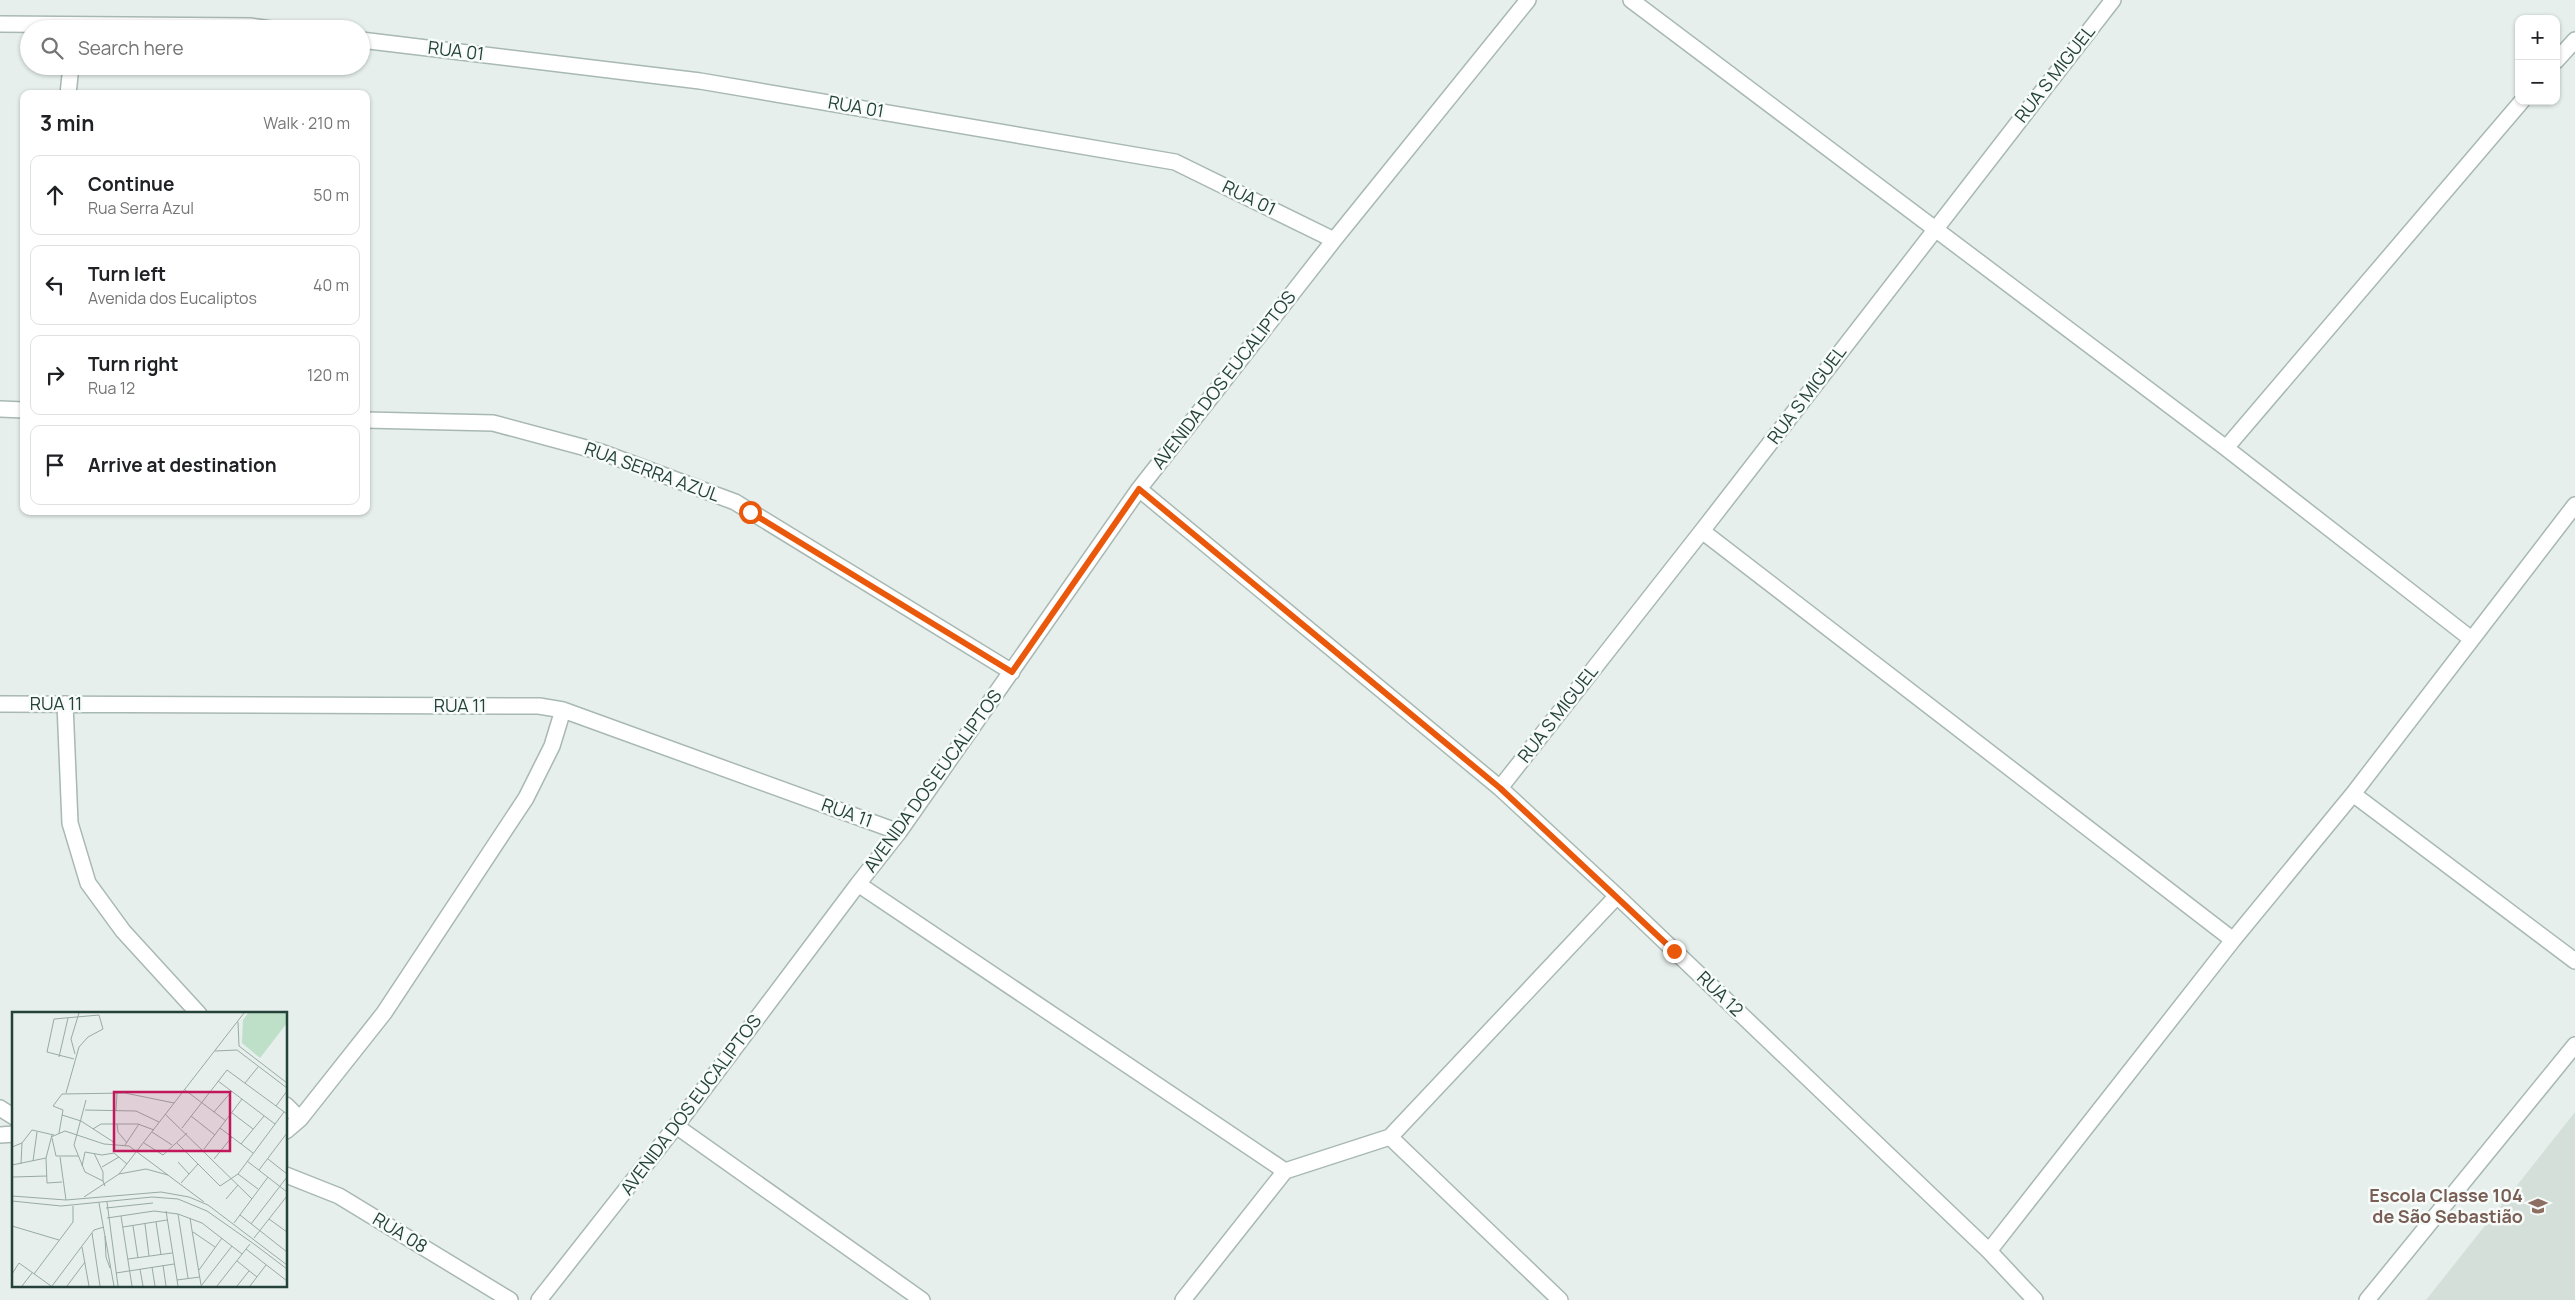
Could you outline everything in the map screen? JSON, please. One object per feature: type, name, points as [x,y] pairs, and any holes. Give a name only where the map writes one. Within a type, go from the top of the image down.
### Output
[{"type":"street","name":"AVENIDA DOS EUCALIPTOS","points":[[539,1300],[676,1126],[899,832],[1139,489],[1334,240],[1528,0]]},
{"type":"street","points":[[1631,0],[2226,448],[2470,638]]},
{"type":"street","name":"RUA S MIGUEL","points":[[1500,788],[1702,531],[2113,0]]},
{"type":"street","points":[[0,24],[20,25]]},
{"type":"street","points":[[2558,60],[2575,40]]},
{"type":"street","name":"RUA 01","points":[[370,41],[700,80],[1175,162],[1334,240]]},
{"type":"street","points":[[68,90],[70,75]]},
{"type":"street","points":[[2226,448],[2519,105]]},
{"type":"street","points":[[0,409],[20,410]]},
{"type":"street","name":"RUA SERRA AZUL","points":[[370,420],[493,423],[601,452],[735,502],[1012,672]]},
{"type":"street","name":"RUA 12","points":[[1139,489],[1500,788],[1617,896],[1989,1251],[2036,1300]]},
{"type":"street","points":[[1989,1251],[2233,940],[2353,794],[2470,638],[2575,505]]},
{"type":"street","points":[[1702,531],[2233,940]]},
{"type":"street","name":"RUA 11","points":[[0,704],[539,706],[563,710],[899,832]]},
{"type":"street","points":[[65,704],[70,823],[88,883],[124,930],[197,1012]]},
{"type":"street","points":[[288,1129],[300,1118],[384,1013],[516,813],[552,746],[563,710]]},
{"type":"street","points":[[2353,794],[2575,961]]},
{"type":"street","points":[[858,884],[1285,1171]]},
{"type":"street","points":[[1183,1300],[1285,1171],[1390,1137],[1617,896]]},
{"type":"street","points":[[2367,1300],[2575,1045]]},
{"type":"street","points":[[288,1107],[300,1118]]},
{"type":"street","points":[[0,1108],[12,1116]]},
{"type":"street","points":[[676,1126],[922,1300]]},
{"type":"street","points":[[1390,1137],[1560,1300]]},
{"type":"street","name":"RUA 08","points":[[288,1176],[339,1196],[510,1300]]},
{"type":"shaded area","name":"Escola Classe 104 de São Sebastião","points":[[2575,1112],[2575,1300],[2426,1300]]},
{"type":"place","name":"Escola Classe 104 de São Sebastião","points":[[2538,1206]]},
{"type":"route","points":[[750,512],[824,559],[1012,672],[1139,489],[1500,788],[1674,951]]}]
